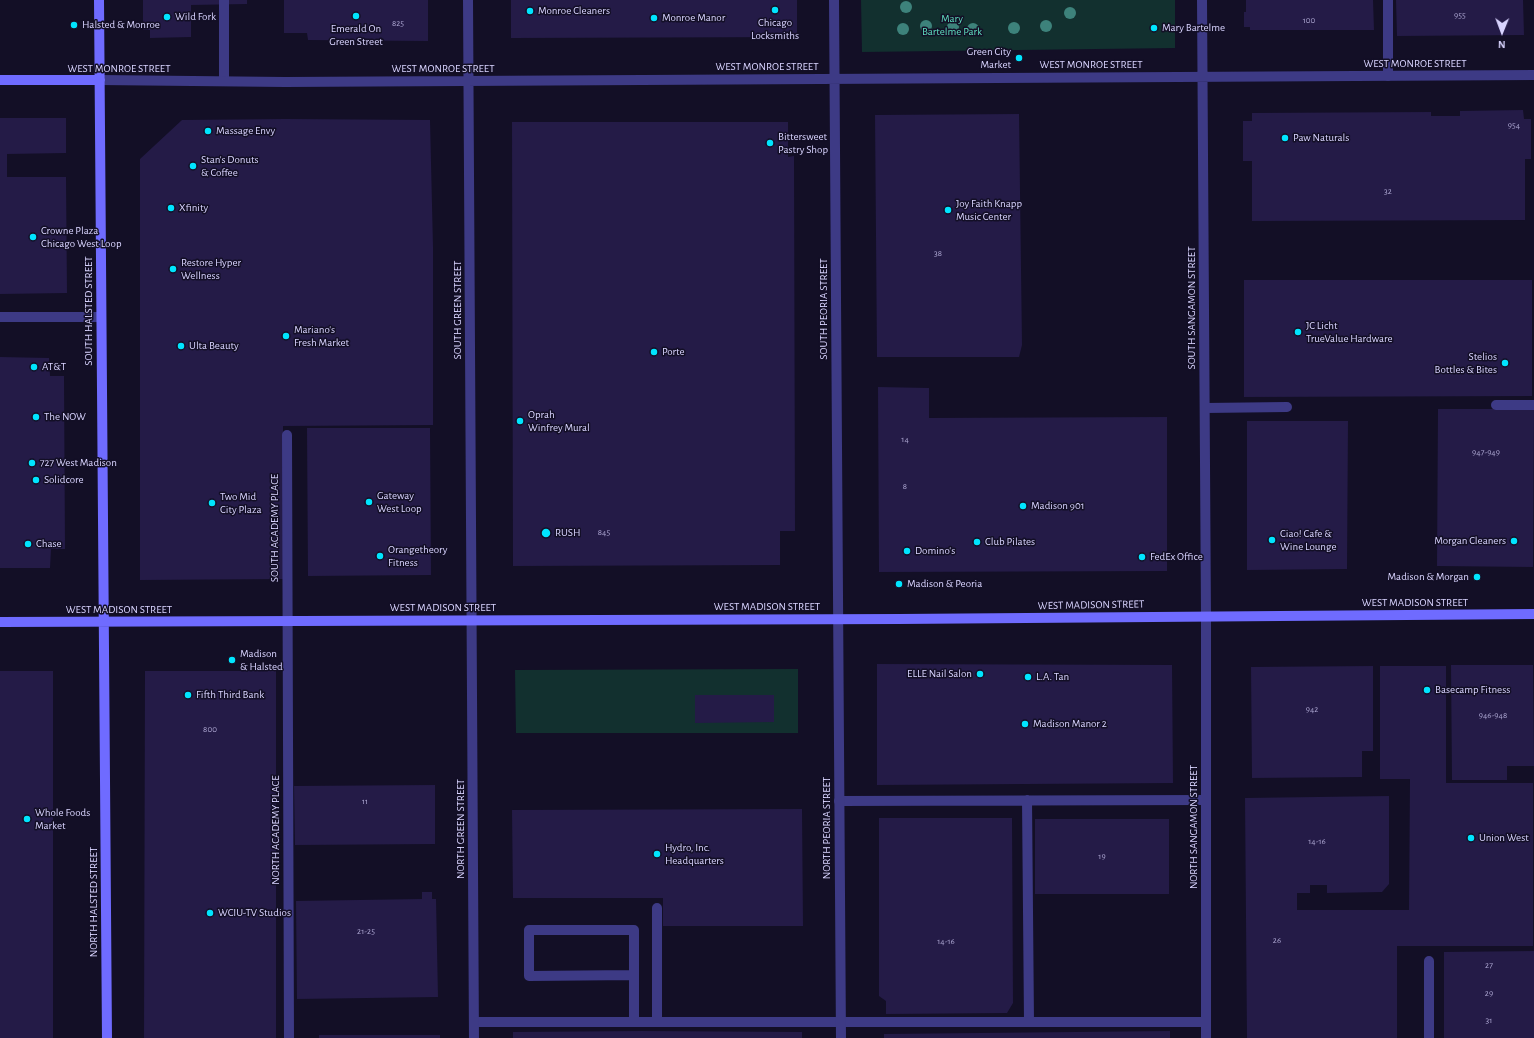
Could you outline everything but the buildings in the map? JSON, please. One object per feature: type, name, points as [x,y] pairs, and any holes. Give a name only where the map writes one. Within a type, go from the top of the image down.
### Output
[{"type":"main road","name":"SOUTH HALSTED STREET","points":[[99,0],[103,622]]},
{"type":"main road","name":"WEST MONROE STREET","points":[[0,80],[100,80]]},
{"type":"main road","name":"WEST MADISON STREET","points":[[0,622],[838,619],[1534,614]]},
{"type":"main road","name":"NORTH HALSTED STREET","points":[[103,622],[107,1038]]},
{"type":"street","points":[[224,0],[224,81]]},
{"type":"street","name":"SOUTH GREEN STREET","points":[[468,0],[472,620]]},
{"type":"street","name":"SOUTH PEORIA STREET","points":[[834,0],[838,619]]},
{"type":"street","name":"SOUTH SANGAMON STREET","points":[[1202,0],[1206,616]]},
{"type":"street","points":[[1388,0],[1388,76]]},
{"type":"street","name":"WEST MONROE STREET","points":[[100,80],[468,81],[1534,75]]},
{"type":"street","points":[[0,318],[101,317]]},
{"type":"street","points":[[1496,405],[1534,405]]},
{"type":"street","points":[[1205,408],[1287,407]]},
{"type":"street","name":"SOUTH ACADEMY PLACE","points":[[287,435],[287,621]]},
{"type":"street","name":"NORTH SANGAMON STREET","points":[[1206,616],[1206,1038]]},
{"type":"street","name":"NORTH PEORIA STREET","points":[[838,619],[841,1038]]},
{"type":"street","name":"NORTH GREEN STREET","points":[[472,620],[474,1038]]},
{"type":"street","name":"NORTH ACADEMY PLACE","points":[[287,621],[289,1038]]},
{"type":"street","points":[[1027,800],[1029,1022]]},
{"type":"street","points":[[839,801],[1206,800]]},
{"type":"street","points":[[657,908],[657,1022]]},
{"type":"street","points":[[634,975],[529,976],[529,930],[634,930],[634,975],[634,1022]]},
{"type":"street","points":[[1429,961],[1429,1038]]},
{"type":"street","points":[[474,1022],[1206,1022]]},
{"type":"green space","name":"Mary Bartelme Park","points":[[861,0],[1175,0],[1175,48],[862,52]]},
{"type":"green space","points":[[798,669],[798,733],[516,733],[515,670]]},
{"type":"place","name":"Chicago Locksmiths","points":[[775,10]]},
{"type":"place","name":"Monroe Cleaners","points":[[530,11]]},
{"type":"place","name":"Emerald On Green Street","points":[[356,16]]},
{"type":"place","name":"Wild Fork","points":[[167,17]]},
{"type":"place","name":"Monroe Manor","points":[[654,18]]},
{"type":"place","name":"Halsted & Monroe","points":[[74,25]]},
{"type":"place","name":"Mary Bartelme","points":[[1154,28]]},
{"type":"place","name":"Green City Market","points":[[1019,58]]},
{"type":"place","name":"Massage Envy","points":[[208,131]]},
{"type":"place","name":"Paw Naturals","points":[[1285,138]]},
{"type":"place","name":"Bittersweet Pastry Shop","points":[[770,143]]},
{"type":"place","name":"Stan's Donuts & Coffee","points":[[193,166]]},
{"type":"place","name":"Xfinity","points":[[171,208]]},
{"type":"place","name":"Joy Faith Knapp Music Center","points":[[948,210]]},
{"type":"place","name":"Crowne Plaza Chicago West Loop","points":[[33,237]]},
{"type":"place","name":"Restore Hyper Wellness","points":[[173,269]]},
{"type":"place","name":"JC Licht TrueValue Hardware","points":[[1298,332]]},
{"type":"place","name":"Mariano's Fresh Market","points":[[286,336]]},
{"type":"place","name":"Ulta Beauty","points":[[181,346]]},
{"type":"place","name":"Porte","points":[[654,352]]},
{"type":"place","name":"Stelios Bottles & Bites","points":[[1505,363]]},
{"type":"place","name":"AT&T","points":[[34,367]]},
{"type":"place","name":"The NOW","points":[[36,417]]},
{"type":"place","name":"Oprah Winfrey Mural","points":[[520,421]]},
{"type":"place","name":"727 West Madison","points":[[32,463]]},
{"type":"place","name":"Solidcore","points":[[36,480]]},
{"type":"place","name":"Gateway West Loop","points":[[369,502]]},
{"type":"place","name":"Two Mid City Plaza","points":[[212,503]]},
{"type":"place","name":"Madison 901","points":[[1023,506]]},
{"type":"place","name":"RUSH","points":[[546,533]]},
{"type":"place","name":"Ciao! Cafe & Wine Lounge","points":[[1272,540]]},
{"type":"place","name":"Morgan Cleaners","points":[[1514,541]]},
{"type":"place","name":"Club Pilates","points":[[977,542]]},
{"type":"place","name":"Chase","points":[[28,544]]},
{"type":"place","name":"Domino's","points":[[907,551]]},
{"type":"place","name":"Orangetheory Fitness","points":[[380,556]]},
{"type":"place","name":"FedEx Office","points":[[1142,557]]},
{"type":"place","name":"Madison & Morgan","points":[[1477,577]]},
{"type":"place","name":"Madison & Peoria","points":[[899,584]]},
{"type":"place","name":"Madison & Halsted","points":[[232,660]]},
{"type":"place","name":"ELLE Nail Salon","points":[[980,674]]},
{"type":"place","name":"L.A. Tan","points":[[1028,677]]},
{"type":"place","name":"Basecamp Fitness","points":[[1427,690]]},
{"type":"place","name":"Fifth Third Bank","points":[[188,695]]},
{"type":"place","name":"Madison Manor 2","points":[[1025,724]]},
{"type":"place","name":"Whole Foods Market","points":[[27,819]]},
{"type":"place","name":"Union West","points":[[1471,838]]},
{"type":"place","name":"Hydro, Inc. Headquarters","points":[[657,854]]},
{"type":"place","name":"WCIU-TV Studios","points":[[210,913]]}]
